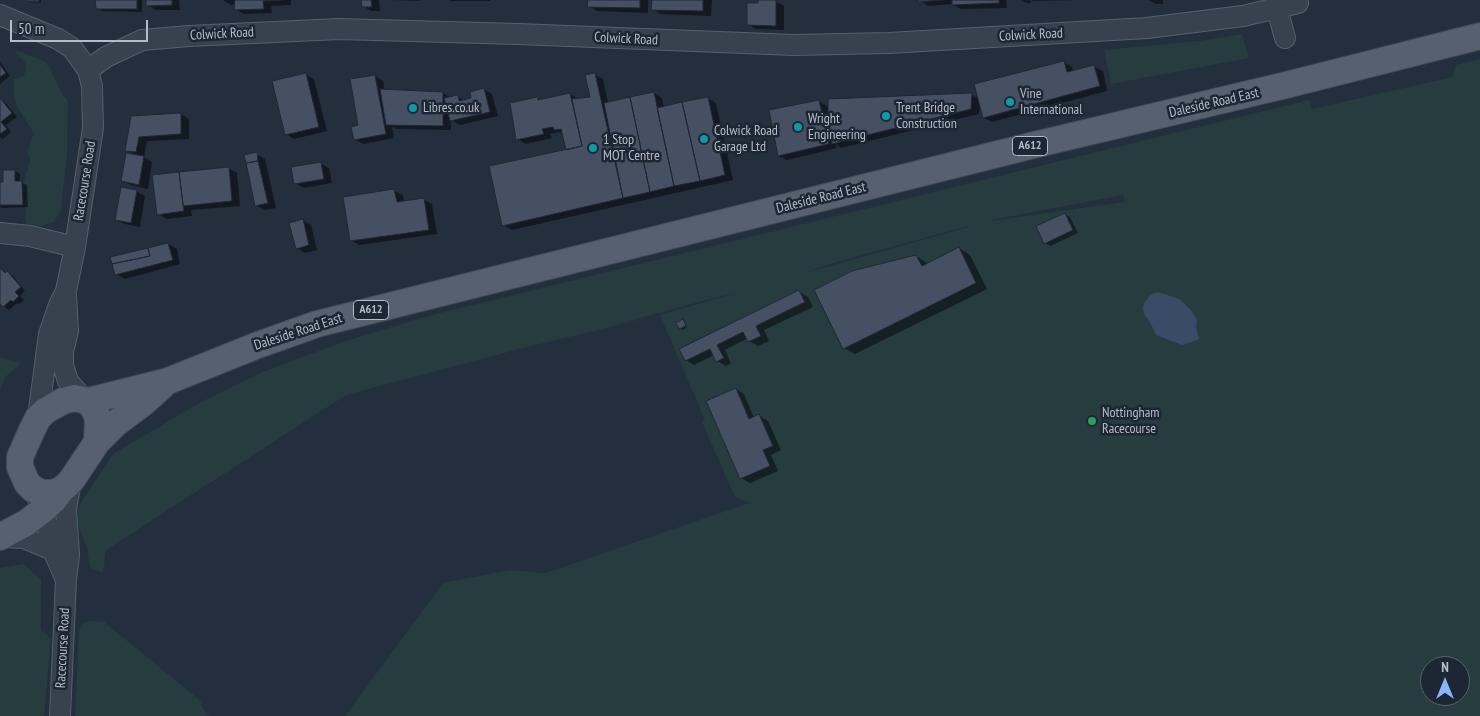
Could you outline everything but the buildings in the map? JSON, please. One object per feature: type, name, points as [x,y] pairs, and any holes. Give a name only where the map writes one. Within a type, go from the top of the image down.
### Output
[{"type":"main road","name":"Daleside Road East","points":[[38,418],[53,405],[63,400],[74,398],[86,400],[168,380],[317,324],[928,171],[1286,86],[1480,36]]},
{"type":"main road","name":"Daleside Road East","points":[[2,537],[26,523],[38,500],[54,500],[97,442],[115,424],[143,403],[168,380]]},
{"type":"main road","points":[[86,400],[94,409],[98,418],[97,442]]},
{"type":"main road","points":[[0,477],[20,457],[38,418]]},
{"type":"main road","points":[[20,457],[22,475],[38,500]]},
{"type":"street","name":"Colwick Road","points":[[88,70],[106,57],[142,40],[189,36],[339,29],[794,45],[880,44],[1146,28],[1243,16],[1298,3]]},
{"type":"street","points":[[1277,8],[1285,38]]},
{"type":"street","points":[[0,15],[58,39],[72,48],[88,70]]},
{"type":"street","name":"Racecourse Road","points":[[86,400],[68,381],[64,366],[64,352],[68,331],[66,291],[75,247],[93,128],[92,86],[88,70]]},
{"type":"street","points":[[0,233],[30,236],[75,247]]},
{"type":"street","name":"Racecourse Road","points":[[38,418],[49,334],[66,291]]},
{"type":"street","name":"Racecourse Road","points":[[60,716],[66,580],[69,555],[66,486]]},
{"type":"street","name":"Racecourse Road","points":[[38,500],[47,524],[53,550],[66,580]]},
{"type":"street","points":[[2,537],[24,538],[53,550]]},
{"type":"green space","points":[[1242,34],[1249,58],[1111,84],[1104,50],[1199,41]]},
{"type":"green space","points":[[16,50],[44,61],[50,68],[64,98],[68,102],[67,154],[61,210],[54,222],[41,226],[26,224],[25,218],[26,196],[24,181],[30,160],[28,152],[31,138],[35,135],[16,105],[14,97],[14,80],[24,76],[26,67],[25,62],[17,55]]},
{"type":"green space","name":"Nottingham Racecourse","points":[[1480,59],[1480,716],[345,716],[443,583],[510,570],[546,573],[749,503],[735,497],[702,422],[705,420],[660,315],[519,349],[346,395],[106,550],[103,573],[90,568],[87,548],[78,526],[79,506],[113,454],[201,402],[263,372],[349,340],[436,314],[1309,100],[1312,109],[1453,77],[1456,65]],"holes":[[[1123,195],[1125,202],[991,221],[991,220]],[[968,227],[805,273],[830,264]],[[739,292],[660,315],[610,326],[703,301]]]},
{"type":"green space","points":[[0,357],[22,363],[6,376],[0,391]]},
{"type":"green space","points":[[23,564],[41,579],[41,630],[51,639],[44,716],[0,716],[0,568]]},
{"type":"green space","points":[[84,622],[104,622],[119,634],[202,702],[201,705],[209,716],[75,716],[79,630]]},
{"type":"water","points":[[1158,292],[1179,299],[1191,310],[1197,320],[1196,327],[1199,338],[1197,340],[1182,345],[1156,335],[1143,309],[1144,303],[1150,295]]},
{"type":"place","name":"Vine International","points":[[1010,102]]},
{"type":"place","name":"Libres.co.uk","points":[[413,108]]},
{"type":"place","name":"Trent Bridge Construction","points":[[886,116]]},
{"type":"place","name":"Wright Engineering","points":[[798,127]]},
{"type":"place","name":"Colwick Road Garage Ltd","points":[[704,139]]},
{"type":"place","name":"1 Stop MOT Centre","points":[[593,148]]},
{"type":"place","name":"Nottingham Racecourse","points":[[1092,421]]}]
